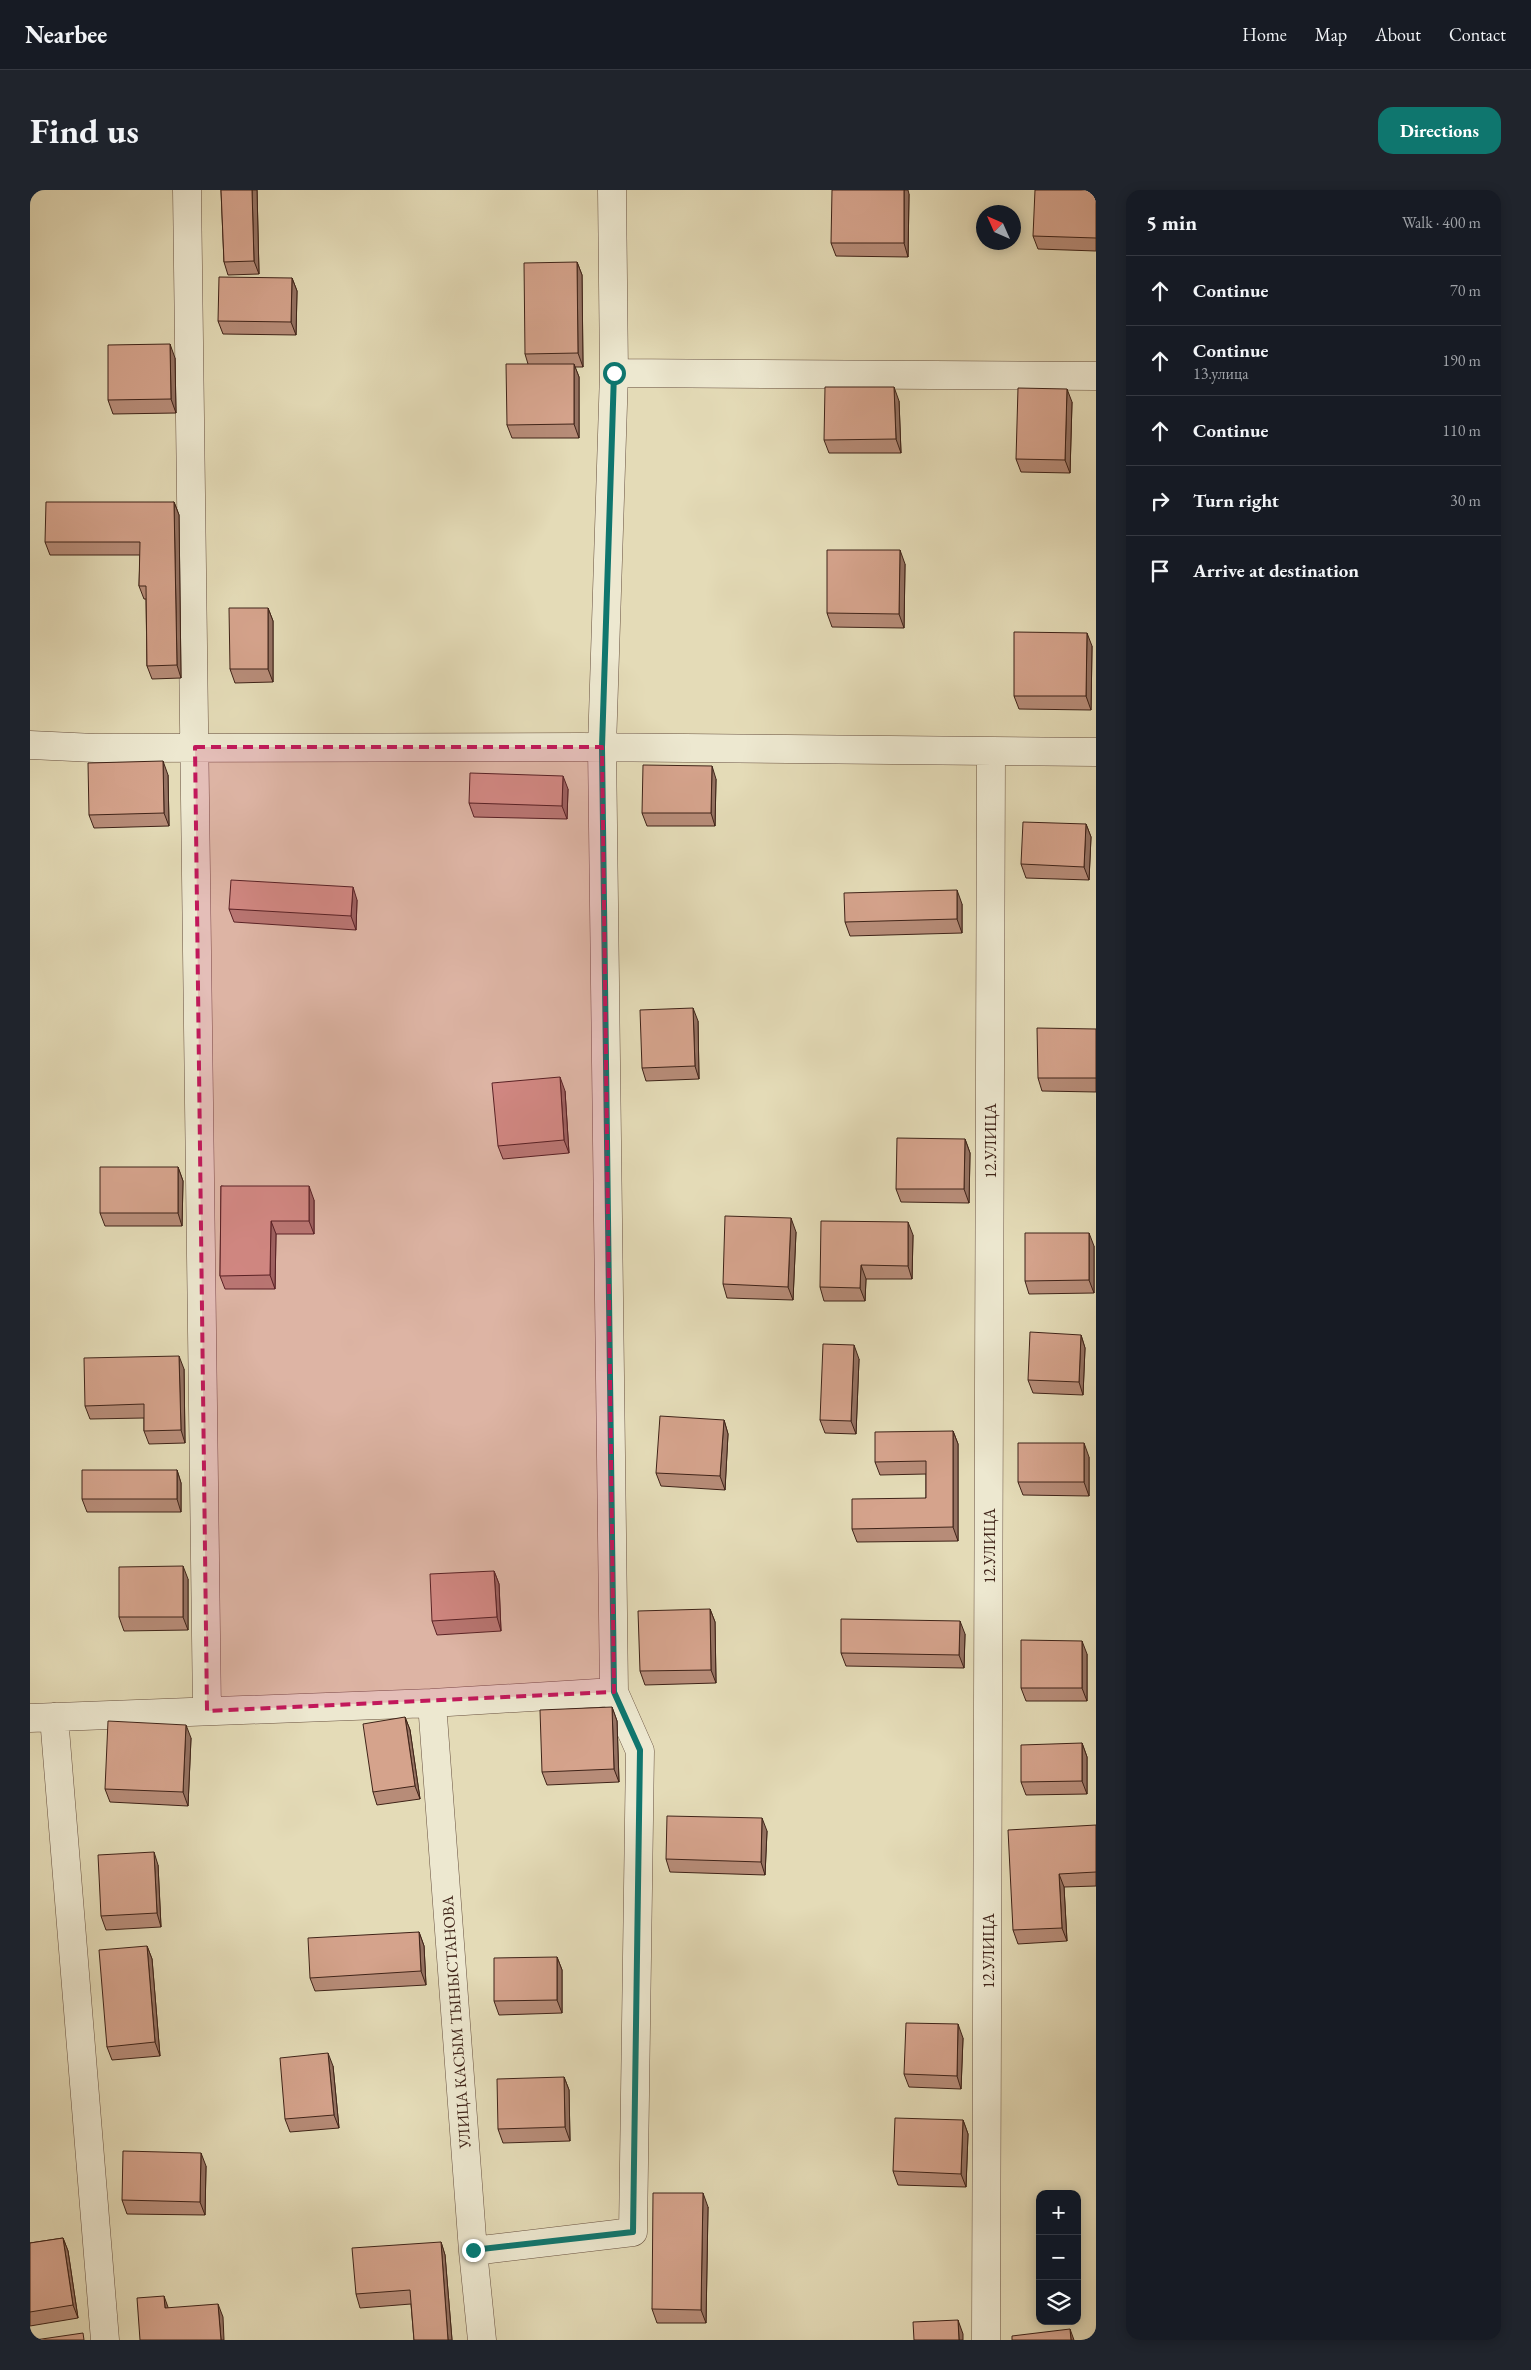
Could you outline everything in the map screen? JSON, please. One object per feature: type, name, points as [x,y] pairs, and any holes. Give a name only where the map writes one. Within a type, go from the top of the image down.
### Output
[{"type":"street","points":[[187,190],[207,1711]]},
{"type":"street","points":[[473,2250],[633,2232],[640,1750],[614,1692],[602,747],[614,373],[612,190]]},
{"type":"street","points":[[614,373],[1096,376]]},
{"type":"street","points":[[30,745],[602,747],[1096,752]]},
{"type":"street","name":"12.УЛИЦА","points":[[986,2340],[991,751]]},
{"type":"street","points":[[105,2340],[42,1718],[432,1703],[614,1692]]},
{"type":"street","name":"УЛИЦА КАСЫМ ТЫНЫСТАНОВА","points":[[432,1703],[473,2250],[482,2340]]},
{"type":"highlighted area","points":[[195,747],[602,747],[614,1692],[207,1711]]},
{"type":"building","points":[[221,190],[252,190],[254,261],[224,262]]},
{"type":"building","points":[[832,190],[904,190],[904,243],[831,243]]},
{"type":"building","points":[[1035,190],[1096,190],[1096,238],[1033,236]]},
{"type":"building","points":[[577,262],[578,353],[525,354],[524,263]]},
{"type":"building","points":[[219,277],[292,278],[291,322],[218,321]]},
{"type":"building","points":[[170,344],[171,399],[108,400],[108,345]]},
{"type":"building","points":[[506,364],[574,364],[574,424],[507,425]]},
{"type":"building","points":[[825,387],[894,387],[896,439],[824,440]]},
{"type":"building","points":[[1018,388],[1067,389],[1065,460],[1016,459]]},
{"type":"building","points":[[46,502],[174,502],[177,665],[147,666],[146,586],[139,586],[140,542],[45,542]]},
{"type":"building","points":[[827,550],[900,550],[899,614],[827,613]]},
{"type":"building","points":[[229,608],[268,608],[268,669],[230,669]]},
{"type":"building","points":[[1014,632],[1087,633],[1086,696],[1014,696]]},
{"type":"building","points":[[163,761],[164,813],[89,815],[88,763]]},
{"type":"building","points":[[643,765],[712,766],[711,813],[642,813]]},
{"type":"building","points":[[470,773],[563,776],[562,806],[469,803]]},
{"type":"building","points":[[1023,822],[1086,824],[1084,867],[1021,864]]},
{"type":"building","points":[[231,880],[353,887],[351,916],[229,909]]},
{"type":"building","points":[[957,890],[957,919],[845,922],[844,893]]},
{"type":"building","points":[[693,1008],[695,1066],[642,1068],[640,1010]]},
{"type":"building","points":[[1037,1028],[1096,1029],[1096,1078],[1038,1078]]},
{"type":"building","points":[[560,1077],[564,1140],[498,1146],[492,1083]]},
{"type":"building","points":[[897,1138],[965,1139],[964,1189],[896,1189]]},
{"type":"building","points":[[100,1167],[178,1167],[178,1213],[100,1213]]},
{"type":"building","points":[[221,1186],[309,1186],[309,1221],[271,1221],[270,1275],[220,1276]]},
{"type":"building","points":[[725,1216],[791,1218],[788,1287],[723,1284]]},
{"type":"building","points":[[821,1221],[908,1222],[908,1266],[861,1265],[860,1288],[820,1287]]},
{"type":"building","points":[[1025,1233],[1089,1233],[1089,1280],[1025,1281]]},
{"type":"building","points":[[1030,1332],[1081,1335],[1079,1382],[1028,1380]]},
{"type":"building","points":[[823,1344],[854,1345],[851,1421],[820,1420]]},
{"type":"building","points":[[179,1356],[181,1430],[144,1431],[144,1404],[85,1406],[84,1358]]},
{"type":"building","points":[[660,1416],[724,1420],[720,1476],[656,1473]]},
{"type":"building","points":[[953,1431],[953,1527],[852,1529],[852,1499],[926,1498],[926,1461],[875,1462],[875,1432]]},
{"type":"building","points":[[1018,1443],[1084,1443],[1084,1482],[1018,1482]]},
{"type":"building","points":[[82,1470],[177,1470],[177,1499],[82,1499]]},
{"type":"building","points":[[183,1566],[183,1617],[119,1617],[119,1567]]},
{"type":"building","points":[[494,1571],[497,1617],[432,1621],[430,1574]]},
{"type":"building","points":[[710,1609],[711,1670],[640,1671],[638,1611]]},
{"type":"building","points":[[841,1619],[960,1621],[959,1655],[841,1653]]},
{"type":"building","points":[[1021,1640],[1082,1641],[1082,1688],[1021,1688]]},
{"type":"building","points":[[612,1707],[614,1769],[542,1772],[540,1710]]},
{"type":"building","points":[[405,1717],[415,1786],[373,1792],[363,1724]]},
{"type":"building","points":[[108,1721],[186,1725],[183,1792],[105,1789]]},
{"type":"building","points":[[1082,1743],[1082,1781],[1021,1782],[1021,1745]]},
{"type":"building","points":[[667,1816],[762,1818],[761,1862],[666,1859]]},
{"type":"building","points":[[1096,1825],[1096,1872],[1059,1874],[1062,1928],[1013,1930],[1008,1830]]},
{"type":"building","points":[[154,1852],[157,1913],[101,1916],[98,1855]]},
{"type":"building","points":[[419,1932],[421,1971],[310,1978],[308,1938]]},
{"type":"building","points":[[147,1946],[155,2042],[107,2047],[99,1950]]},
{"type":"building","points":[[557,1957],[557,2000],[494,2001],[494,1958]]},
{"type":"building","points":[[906,2023],[958,2024],[957,2076],[904,2074]]},
{"type":"building","points":[[328,2053],[334,2115],[285,2119],[280,2058]]},
{"type":"building","points":[[564,2077],[565,2127],[498,2129],[497,2079]]},
{"type":"building","points":[[895,2118],[963,2120],[961,2174],[893,2171]]},
{"type":"building","points":[[123,2151],[201,2153],[200,2202],[122,2200]]},
{"type":"building","points":[[653,2193],[703,2193],[701,2310],[652,2309]]},
{"type":"building","points":[[63,2238],[73,2305],[30,2312],[30,2243]]},
{"type":"building","points":[[441,2242],[448,2340],[414,2340],[410,2290],[356,2294],[352,2248]]},
{"type":"building","points":[[164,2296],[165,2308],[218,2304],[221,2340],[140,2340],[137,2298]]},
{"type":"building","points":[[958,2320],[959,2340],[914,2340],[913,2322]]},
{"type":"building","points":[[1070,2329],[1071,2340],[1012,2340],[1012,2336]]},
{"type":"building","points":[[83,2333],[84,2340],[35,2340]]},
{"type":"route","points":[[473,2250],[633,2232],[640,1750],[614,1692],[602,747],[614,373]]}]
